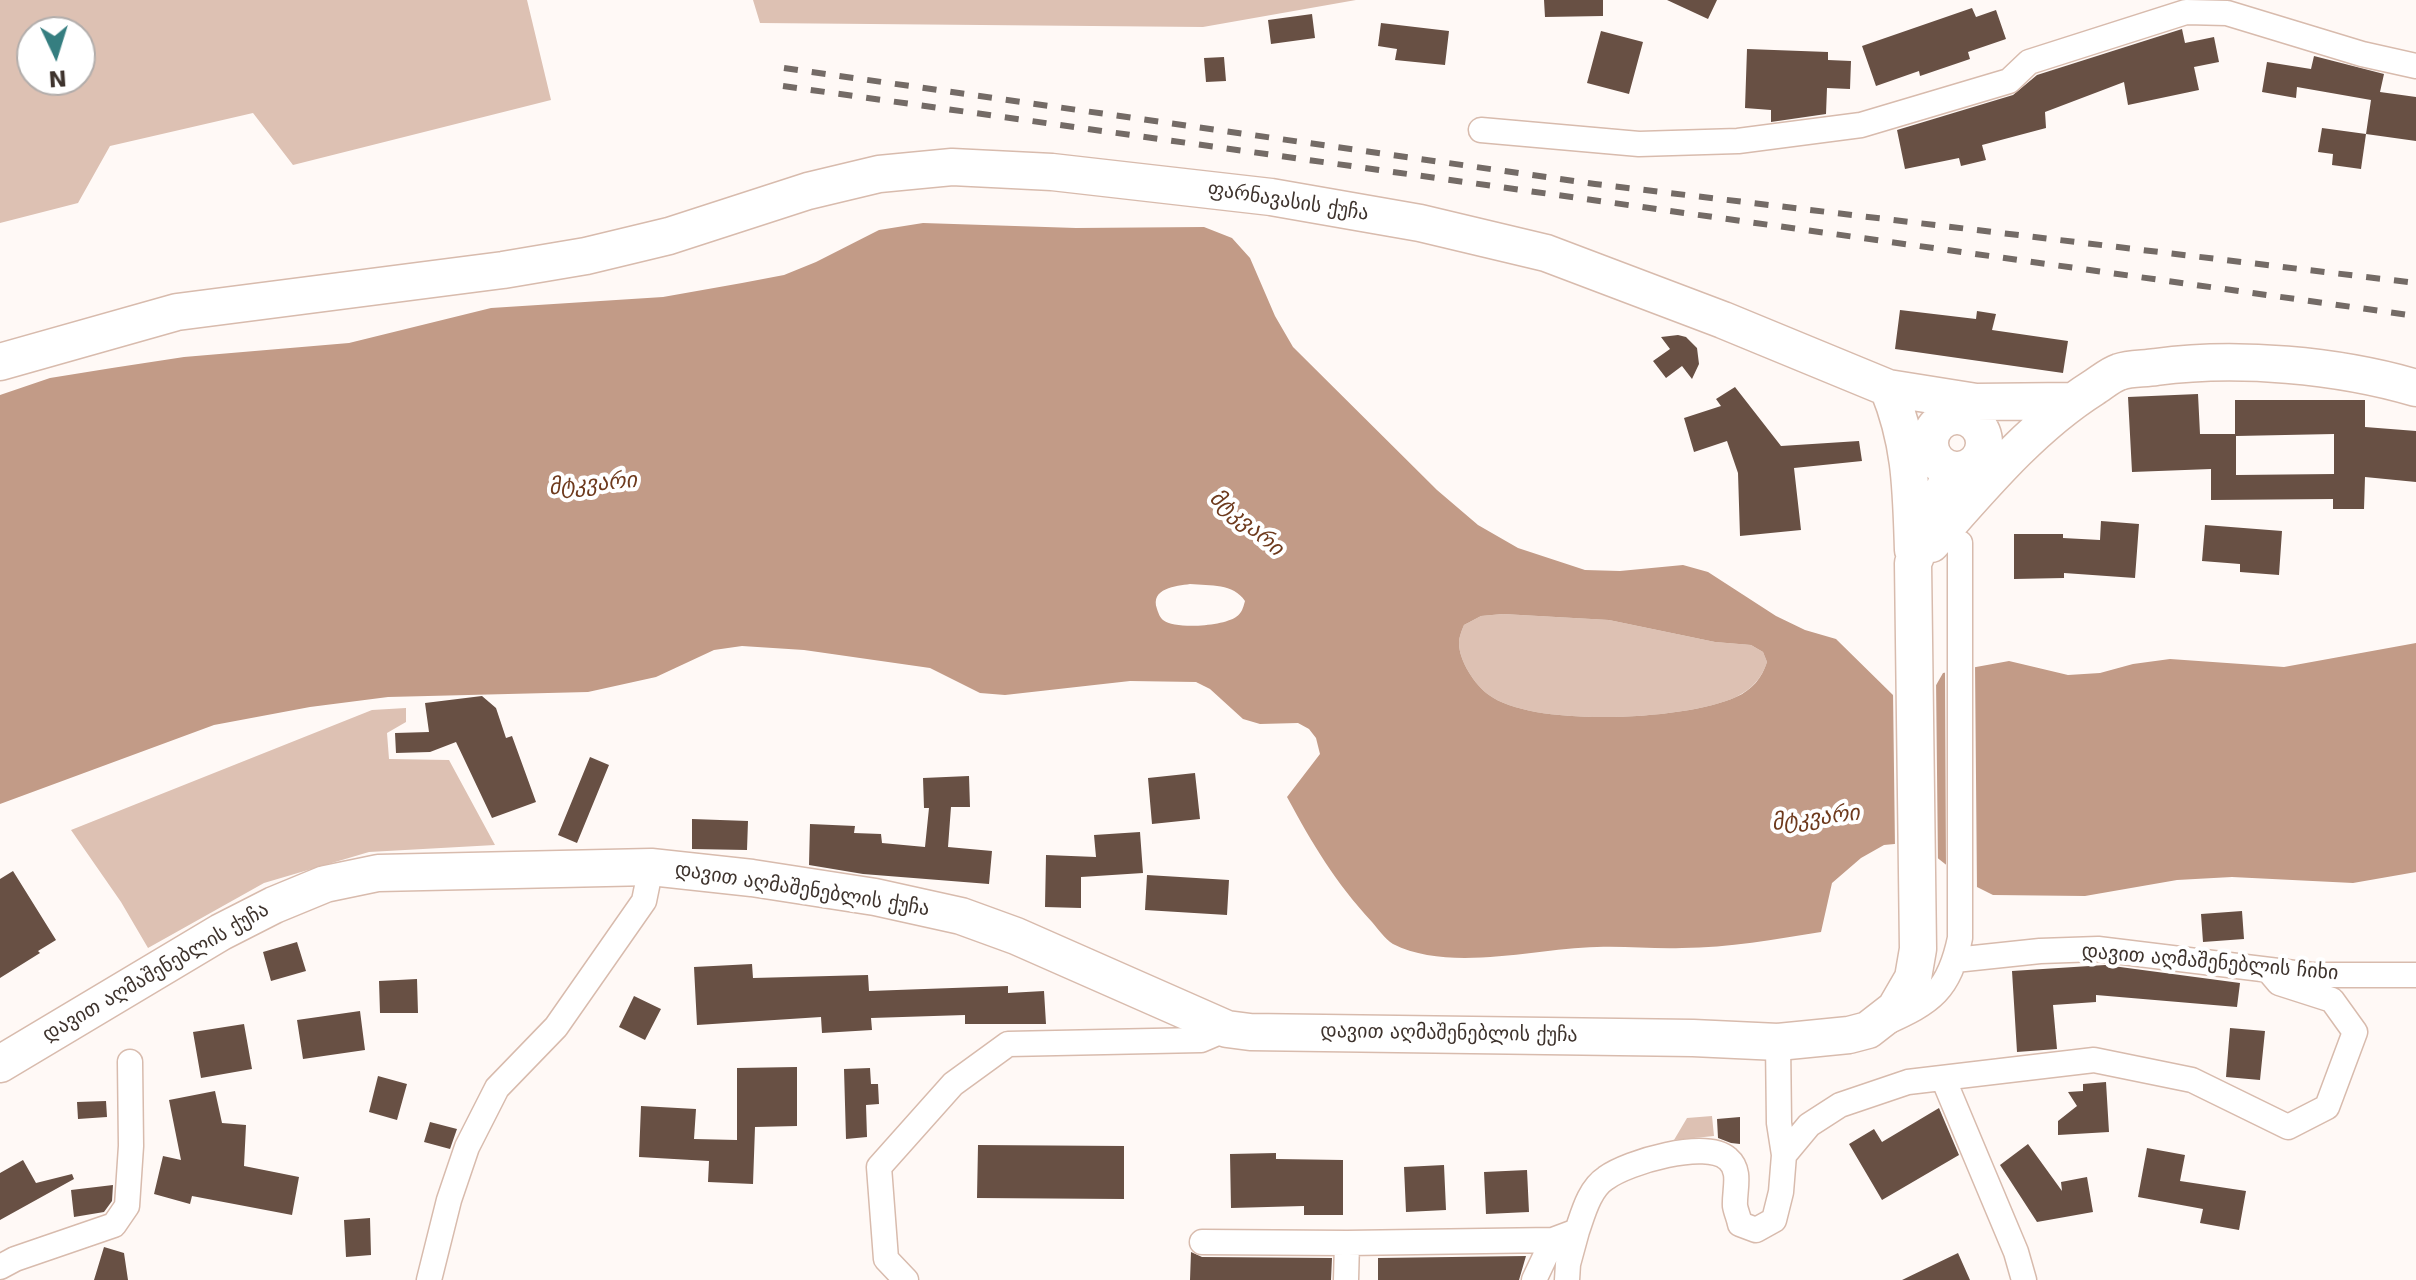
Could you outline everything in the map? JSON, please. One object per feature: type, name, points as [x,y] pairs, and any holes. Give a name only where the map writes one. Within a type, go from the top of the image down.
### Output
[{"type":"main road","name":"ფარნავასის ქუჩა","points":[[0,362],[177,312],[503,270],[586,256],[669,236],[808,191],[879,174],[952,167],[1052,172],[1271,197],[1420,223],[1546,253],[1723,320],[1888,388]]},
{"type":"main road","points":[[1984,438],[2072,401],[2119,372],[2185,363],[2280,365],[2382,378],[2416,388]]},
{"type":"main road","points":[[1888,388],[1976,402],[2072,401]]},
{"type":"main road","points":[[1888,388],[1932,431]]},
{"type":"main road","points":[[1868,1030],[1895,1009],[1913,978],[1919,939],[1913,574],[1907,444],[1888,388]]},
{"type":"main road","points":[[1913,574],[2012,457],[2072,401]]},
{"type":"main road","points":[[1961,415],[1976,423],[1984,438],[1985,447],[1977,463],[1969,468],[1952,470],[1937,462],[1932,455],[1932,431],[1944,419],[1961,415]]},
{"type":"main road","points":[[1913,574],[1952,470]]},
{"type":"main road","name":"დავით აღმაშენებლის ქუჩა","points":[[0,1064],[221,932],[325,884],[378,873],[606,867],[651,867],[783,883],[875,897],[961,916],[1016,936],[1227,1029],[1778,1042],[1849,1035],[1868,1030]]},
{"type":"street","points":[[1481,130],[1653,143],[1738,141],[1861,125],[2009,81],[2029,62],[2186,12],[2227,13],[2362,54],[2416,66]]},
{"type":"street","points":[[1958,949],[1960,543]]},
{"type":"street","points":[[429,1280],[449,1200],[467,1147],[497,1088],[556,1027],[627,926],[644,901],[651,867]]},
{"type":"street","name":"დავით აღმაშენებლის ჩიხი","points":[[1958,949],[2098,949],[2311,975],[2416,975]]},
{"type":"street","name":"დავით აღმაშენებლის ქუჩა","points":[[1868,1030],[1923,1006],[1946,981],[1958,949]]},
{"type":"street","points":[[1784,1155],[1809,1125],[1840,1105],[1908,1082],[2094,1060],[2192,1080],[2288,1127],[2327,1107],[2355,1032],[2332,1000],[2279,983],[2268,970]]},
{"type":"street","points":[[906,1280],[886,1259],[879,1167],[953,1084],[1008,1044],[1201,1040],[1227,1029]]},
{"type":"street","points":[[1567,1280],[1568,1264],[1587,1203],[1604,1178],[1654,1158],[1693,1150],[1714,1151],[1730,1160],[1737,1177],[1735,1207],[1740,1224],[1756,1230],[1774,1220],[1781,1192],[1784,1155],[1779,1123],[1778,1042]]},
{"type":"street","points":[[0,1267],[114,1225],[127,1206],[131,1146],[130,1062]]},
{"type":"street","points":[[1943,1078],[2016,1252],[2024,1280]]},
{"type":"street","points":[[1202,1242],[1553,1240],[1577,1231]]},
{"type":"street","points":[[1534,1280],[1553,1240]]},
{"type":"street","points":[[1346,1280],[1347,1243]]},
{"type":"shaded area","points":[[0,0],[527,0],[551,100],[293,165],[253,113],[110,146],[78,203],[0,223]]},
{"type":"shaded area","points":[[753,0],[1356,0],[1203,27],[760,23]]},
{"type":"shaded area","points":[[1503,614],[1609,620],[1715,642],[1751,645],[1763,652],[1767,662],[1759,678],[1747,690],[1713,705],[1683,711],[1611,717],[1539,712],[1510,706],[1489,695],[1473,679],[1462,657],[1459,641],[1464,625],[1481,616]]},
{"type":"shaded area","points":[[406,708],[406,722],[387,733],[389,759],[449,760],[495,845],[369,852],[264,883],[148,948],[121,902],[71,830],[372,710]]},
{"type":"shaded area","points":[[1712,1116],[1714,1136],[1674,1140],[1687,1118]]},
{"type":"water","name":"მტკვარი","points":[[923,223],[1076,228],[1204,227],[1232,238],[1250,258],[1275,316],[1293,347],[1437,490],[1478,525],[1518,548],[1585,570],[1620,571],[1683,565],[1708,572],[1776,616],[1805,630],[1836,639],[1894,696],[1931,694],[1943,673],[2009,661],[2068,675],[2100,673],[2170,659],[2284,667],[2416,643],[2416,872],[2353,883],[2232,877],[2177,880],[2085,896],[1993,895],[1969,883],[1930,852],[1905,843],[1884,845],[1861,858],[1832,883],[1821,932],[1717,946],[1597,947],[1494,957],[1441,957],[1416,952],[1387,939],[1336,878],[1316,847],[1287,797],[1320,754],[1316,738],[1309,729],[1298,723],[1260,724],[1243,719],[1210,689],[1196,682],[1130,681],[1005,695],[980,693],[930,668],[804,650],[742,646],[714,650],[656,677],[588,692],[388,697],[310,707],[214,725],[0,804],[0,395],[50,378],[184,357],[349,343],[491,308],[663,297],[742,283],[784,275],[879,230]],"holes":[[[1190,584],[1221,586],[1234,591],[1245,601],[1242,610],[1230,620],[1211,625],[1178,625],[1163,620],[1157,609],[1157,597],[1166,589]],[[1503,614],[1609,620],[1715,642],[1751,645],[1763,652],[1767,662],[1759,678],[1747,691],[1713,705],[1683,711],[1611,717],[1539,712],[1510,706],[1489,695],[1473,679],[1462,657],[1459,641],[1464,625],[1481,616]]]},
{"type":"pier","points":[[1975,663],[1977,891],[1946,871],[1945,669]]},
{"type":"pier","points":[[1936,678],[1938,865],[1928,856],[1904,847],[1895,848],[1893,691],[1928,691]]},
{"type":"building","points":[[1544,0],[1603,0],[1603,16],[1545,17]]},
{"type":"building","points":[[1667,0],[1717,0],[1708,19]]},
{"type":"building","points":[[1972,8],[1976,17],[1996,10],[2006,39],[1968,52],[1970,59],[1920,76],[1919,71],[1876,86],[1862,46]]},
{"type":"building","points":[[1312,14],[1315,38],[1271,44],[1268,20]]},
{"type":"building","points":[[1381,23],[1449,31],[1445,65],[1395,60],[1397,49],[1378,46]]},
{"type":"building","points":[[2182,29],[2185,43],[2214,37],[2219,62],[2194,67],[2199,90],[2128,105],[2124,82],[2045,112],[2046,128],[1982,145],[1986,160],[1961,166],[1959,158],[1905,169],[1897,130],[2013,95],[2037,75]]},
{"type":"building","points":[[1601,31],[1643,42],[1629,94],[1587,83]]},
{"type":"building","points":[[1747,49],[1828,52],[1828,60],[1851,61],[1850,89],[1827,88],[1826,114],[1771,122],[1771,110],[1745,108]]},
{"type":"building","points":[[2314,56],[2384,74],[2380,92],[2416,97],[2416,141],[2366,134],[2371,100],[2297,87],[2296,98],[2262,92],[2267,62],[2311,69]]},
{"type":"building","points":[[1224,57],[1226,81],[1206,82],[1204,58]]},
{"type":"building","points":[[2322,128],[2366,134],[2361,169],[2332,165],[2333,154],[2318,152]]},
{"type":"building","points":[[1900,310],[1976,319],[1977,311],[1996,314],[1992,330],[2068,341],[2063,373],[1895,349]]},
{"type":"building","points":[[1661,337],[1686,337],[1697,348],[1699,364],[1692,379],[1682,366],[1666,378],[1653,361],[1670,349]]},
{"type":"building","points":[[1735,387],[1781,446],[1859,441],[1862,461],[1794,468],[1801,530],[1740,536],[1738,473],[1727,441],[1694,452],[1684,418],[1721,406],[1716,399]]},
{"type":"building","points":[[2198,394],[2200,434],[2235,434],[2235,400],[2365,400],[2365,427],[2416,431],[2416,482],[2365,477],[2364,509],[2333,509],[2333,499],[2211,500],[2211,469],[2132,472],[2128,397]],"holes":[[[2334,434],[2334,474],[2236,475],[2236,436]]]},
{"type":"building","points":[[2101,521],[2139,524],[2135,578],[2064,573],[2064,578],[2014,579],[2014,534],[2063,534],[2063,538],[2100,540]]},
{"type":"building","points":[[2205,525],[2282,531],[2279,575],[2240,572],[2240,564],[2202,561]]},
{"type":"building","points":[[482,696],[496,708],[506,738],[512,736],[536,802],[492,818],[456,742],[430,752],[396,753],[395,733],[429,732],[425,703]]},
{"type":"building","points":[[590,757],[609,765],[577,843],[558,835]]},
{"type":"building","points":[[1195,773],[1200,819],[1152,824],[1148,778]]},
{"type":"building","points":[[969,776],[970,807],[951,807],[948,847],[992,851],[989,884],[863,874],[809,865],[810,824],[855,826],[854,833],[881,834],[882,843],[925,847],[929,808],[924,808],[923,778]]},
{"type":"building","points":[[692,819],[748,821],[747,850],[692,849]]},
{"type":"building","points":[[1140,832],[1143,873],[1081,877],[1081,908],[1045,907],[1046,855],[1096,857],[1094,835]]},
{"type":"building","points":[[13,871],[56,940],[0,978],[0,879]]},
{"type":"building","points":[[1147,875],[1229,880],[1227,915],[1145,910]]},
{"type":"building","points":[[2242,911],[2244,939],[2203,942],[2201,914]]},
{"type":"building","points":[[297,942],[306,971],[271,981],[263,952]]},
{"type":"building","points":[[752,964],[753,978],[868,975],[869,991],[1008,986],[1008,993],[1044,991],[1046,1024],[965,1024],[965,1015],[871,1018],[872,1030],[822,1033],[821,1017],[697,1025],[694,967]]},
{"type":"building","points":[[2105,965],[2240,983],[2237,1007],[2096,995],[2096,1002],[2053,1005],[2057,1049],[2017,1052],[2012,971]]},
{"type":"building","points":[[417,979],[418,1013],[380,1013],[379,981]]},
{"type":"building","points":[[634,996],[661,1009],[645,1040],[619,1027]]},
{"type":"building","points":[[360,1011],[365,1050],[303,1059],[297,1020]]},
{"type":"building","points":[[244,1024],[252,1069],[201,1078],[193,1032]]},
{"type":"building","points":[[2230,1028],[2265,1031],[2260,1080],[2226,1077]]},
{"type":"building","points":[[797,1067],[797,1126],[755,1127],[753,1184],[708,1182],[709,1161],[639,1157],[641,1106],[696,1109],[694,1139],[737,1140],[737,1068]]},
{"type":"building","points":[[870,1068],[871,1084],[878,1084],[879,1104],[866,1105],[867,1137],[846,1139],[844,1069]]},
{"type":"building","points":[[378,1076],[407,1084],[397,1120],[369,1112]]},
{"type":"building","points":[[2106,1082],[2109,1132],[2058,1135],[2058,1121],[2077,1106],[2068,1092],[2083,1091],[2083,1084]]},
{"type":"building","points":[[215,1091],[222,1123],[246,1125],[244,1166],[299,1177],[292,1215],[192,1196],[190,1204],[154,1194],[163,1156],[181,1160],[169,1100]]},
{"type":"building","points":[[106,1101],[107,1117],[78,1119],[77,1102]]},
{"type":"building","points":[[1939,1108],[1959,1155],[1882,1200],[1849,1144],[1874,1129],[1882,1142]]},
{"type":"building","points":[[1740,1117],[1740,1144],[1718,1138],[1717,1119]]},
{"type":"building","points":[[430,1122],[457,1129],[450,1149],[424,1142]]},
{"type":"building","points":[[2028,1144],[2062,1191],[2061,1182],[2087,1177],[2093,1212],[2037,1222],[2000,1165]]},
{"type":"building","points":[[978,1145],[1124,1146],[1124,1199],[977,1198]]},
{"type":"building","points":[[2147,1148],[2185,1155],[2180,1181],[2246,1191],[2239,1230],[2200,1223],[2203,1209],[2138,1197]]},
{"type":"building","points":[[1276,1153],[1276,1159],[1343,1160],[1343,1215],[1304,1215],[1304,1206],[1231,1208],[1230,1154]]},
{"type":"building","points":[[23,1160],[36,1183],[72,1174],[74,1179],[0,1220],[0,1173]]},
{"type":"building","points":[[1444,1165],[1446,1210],[1406,1212],[1404,1167]]},
{"type":"building","points":[[1527,1170],[1529,1212],[1486,1214],[1484,1172]]},
{"type":"building","points":[[113,1185],[112,1201],[104,1212],[74,1217],[71,1190]]},
{"type":"building","points":[[370,1218],[371,1255],[346,1257],[344,1220]]},
{"type":"building","points":[[104,1247],[124,1253],[128,1280],[94,1280]]},
{"type":"building","points":[[1191,1252],[1202,1257],[1332,1258],[1331,1280],[1190,1280]]},
{"type":"building","points":[[1958,1253],[1970,1280],[1902,1280]]},
{"type":"building","points":[[1526,1256],[1519,1280],[1378,1280],[1378,1258]]},
{"type":"railway","points":[[784,68],[1595,184],[2416,283]]},
{"type":"railway","points":[[783,86],[2416,316]]}]
